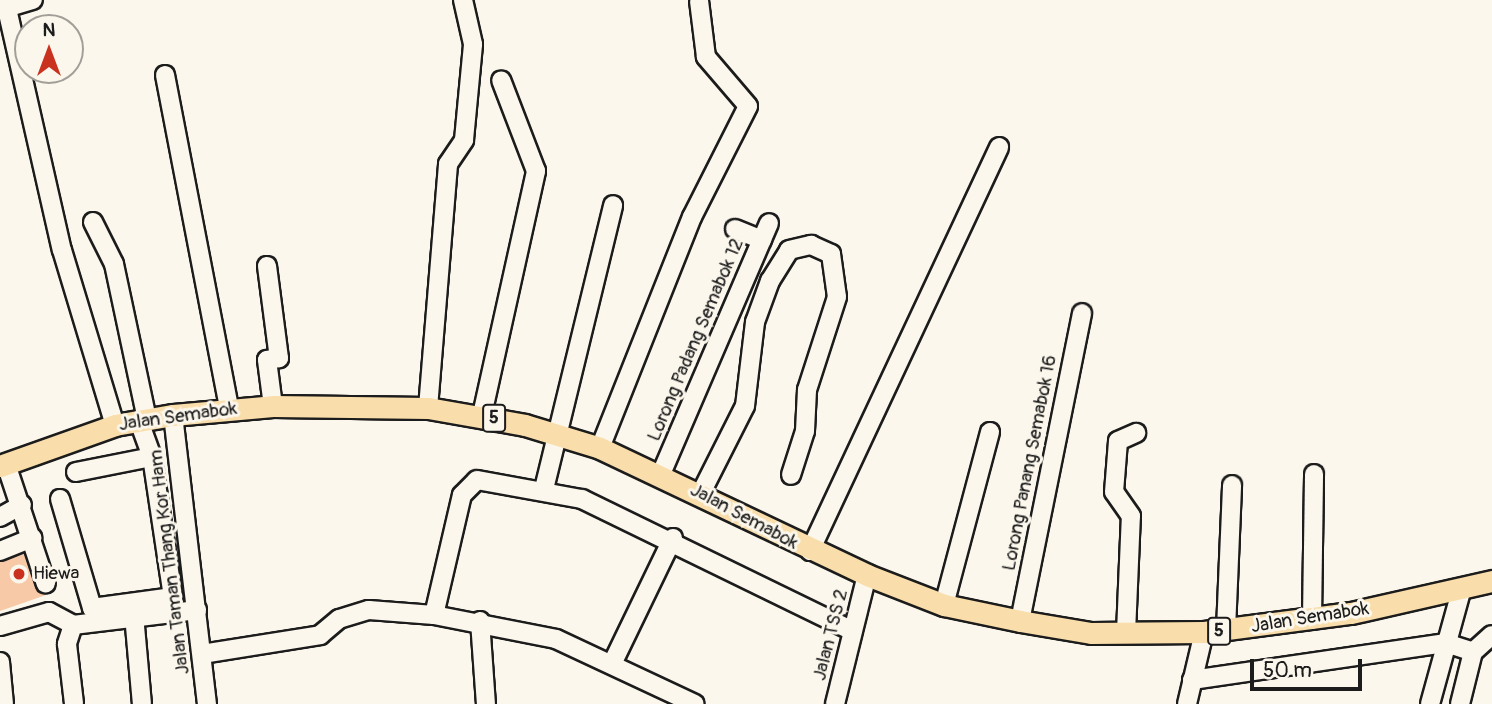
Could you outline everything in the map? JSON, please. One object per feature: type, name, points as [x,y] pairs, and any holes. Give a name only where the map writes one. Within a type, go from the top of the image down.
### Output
[{"type":"main road","name":"Jalan Semabok","points":[[3,465],[115,425],[173,415],[273,406],[428,408],[482,415],[559,433],[661,474],[810,551],[867,576],[944,605],[1020,621],[1126,633],[1204,632],[1312,620],[1492,581]]},
{"type":"street","points":[[33,0],[5,4],[62,250],[115,425]]},
{"type":"street","points":[[428,408],[448,164],[464,139],[473,44],[463,0]]},
{"type":"street","points":[[600,448],[692,217],[748,106],[706,57],[699,1]]},
{"type":"street","points":[[164,75],[229,408]]},
{"type":"street","points":[[482,415],[536,171],[500,80]]},
{"type":"street","points":[[810,551],[999,147]]},
{"type":"street","points":[[544,489],[613,205]]},
{"type":"street","points":[[60,499],[92,608],[173,597],[152,457],[114,264],[93,222]]},
{"type":"street","name":"Lorong Padang Semabok 12","points":[[661,474],[769,223]]},
{"type":"street","points":[[735,229],[762,240]]},
{"type":"street","points":[[701,493],[746,406],[755,322],[770,281],[789,250],[811,245],[831,254],[837,297],[807,390],[805,431],[791,475]]},
{"type":"street","points":[[267,267],[279,358],[267,360],[273,406]]},
{"type":"street","name":"Lorong Panang Semabok 16","points":[[1020,621],[1082,313]]},
{"type":"street","name":"Jalan Taman Thang Kor Ham","points":[[173,415],[207,704]]},
{"type":"street","points":[[944,605],[990,432]]},
{"type":"street","points":[[1126,633],[1131,516],[1114,492],[1118,441],[1136,433]]},
{"type":"street","points":[[76,472],[152,457]]},
{"type":"street","points":[[3,465],[22,505],[46,584]]},
{"type":"street","points":[[1312,620],[1314,474]]},
{"type":"street","points":[[434,615],[462,495],[477,480],[544,489],[673,538],[852,631]]},
{"type":"street","points":[[1226,630],[1232,485]]},
{"type":"street","points":[[0,517],[22,505]]},
{"type":"street","points":[[0,551],[32,538]]},
{"type":"street","points":[[612,664],[673,538]]},
{"type":"street","name":"Jalan TSS 2","points":[[835,704],[867,576]]},
{"type":"street","points":[[1430,704],[1462,588]]},
{"type":"street","points":[[0,626],[49,612],[73,625],[134,615],[197,610]]},
{"type":"street","points":[[202,654],[320,635],[339,619],[369,610],[434,615],[480,621],[556,639],[695,704]]},
{"type":"street","points":[[134,615],[142,704]]},
{"type":"street","points":[[480,621],[486,704]]},
{"type":"street","points":[[73,625],[67,643],[74,704]]},
{"type":"street","points":[[1187,704],[1204,632]]},
{"type":"street","points":[[1460,704],[1473,652],[1492,635]]},
{"type":"street","points":[[1194,672],[1448,636],[1473,652]]},
{"type":"street","points":[[0,662],[4,704]]},
{"type":"building","name":"Hiewa","points":[[24,554],[36,588],[46,595],[0,611],[0,562]]},
{"type":"place","name":"Hiewa","points":[[19,574]]}]
